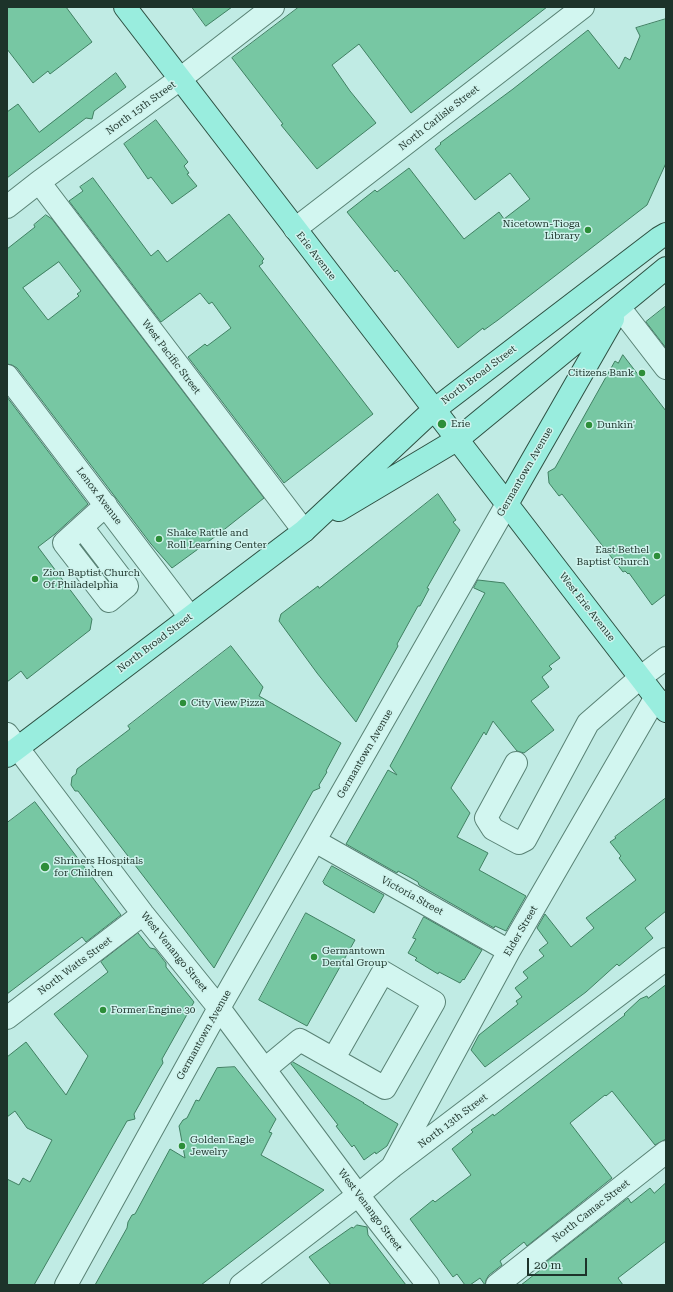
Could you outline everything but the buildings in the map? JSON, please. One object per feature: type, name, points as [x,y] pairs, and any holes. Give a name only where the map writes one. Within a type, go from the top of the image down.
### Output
[{"type":"main road","name":"Erie Avenue","points":[[125,7],[507,504]]},
{"type":"main road","name":"North Broad Street","points":[[11,746],[190,617],[304,531],[434,409],[664,232]]},
{"type":"main road","name":"Germantown Avenue","points":[[507,504],[619,307],[664,232]]},
{"type":"main road","name":"North Broad Street","points":[[304,531],[458,439],[666,268]]},
{"type":"main road","name":"West Erie Avenue","points":[[507,504],[661,705]]},
{"type":"street","name":"North 15th Street","points":[[7,208],[39,182],[180,79],[273,7]]},
{"type":"street","name":"North Carlisle Street","points":[[295,229],[583,7]]},
{"type":"street","name":"West Pacific Street","points":[[39,182],[304,531]]},
{"type":"street","points":[[619,307],[666,368]]},
{"type":"street","name":"Lenox Avenue","points":[[7,376],[190,617]]},
{"type":"street","name":"Germantown Avenue","points":[[66,1285],[219,1008],[507,504]]},
{"type":"street","points":[[82,527],[106,505]]},
{"type":"street","points":[[516,763],[486,818],[493,829],[519,843],[525,840],[588,723],[641,677],[666,658]]},
{"type":"street","name":"Elder Street","points":[[392,1167],[509,951],[653,702],[661,705]]},
{"type":"street","name":"West Venango Street","points":[[11,746],[219,1008],[358,1195],[428,1285]]},
{"type":"street","name":"Victoria Street","points":[[315,841],[509,951]]},
{"type":"street","name":"North Watts Street","points":[[7,1018],[143,914]]},
{"type":"street","name":"North 13th Street","points":[[241,1285],[392,1167],[666,959]]},
{"type":"street","points":[[265,1069],[300,1040],[385,1088],[434,1002],[383,972],[334,1058]]},
{"type":"street","name":"North Camac Street","points":[[497,1285],[666,1152]]},
{"type":"place","name":"Nicetown-Tioga Library","points":[[588,230]]},
{"type":"place","name":"Citizens Bank","points":[[642,373]]},
{"type":"place","name":"Erie","points":[[442,424]]},
{"type":"place","name":"Dunkin'","points":[[589,425]]},
{"type":"place","name":"Shake Rattle and Roll Learning Center","points":[[159,539]]},
{"type":"place","name":"East Bethel Baptist Church","points":[[657,556]]},
{"type":"place","name":"Zion Baptist Church Of Philadelphia","points":[[35,579]]},
{"type":"place","name":"City View Pizza","points":[[183,703]]},
{"type":"place","name":"Shriners Hospitals for Children","points":[[45,867]]},
{"type":"place","name":"Germantown Dental Group","points":[[314,957]]},
{"type":"place","name":"Former Engine 30","points":[[103,1010]]},
{"type":"place","name":"Golden Eagle Jewelry","points":[[182,1146]]}]
